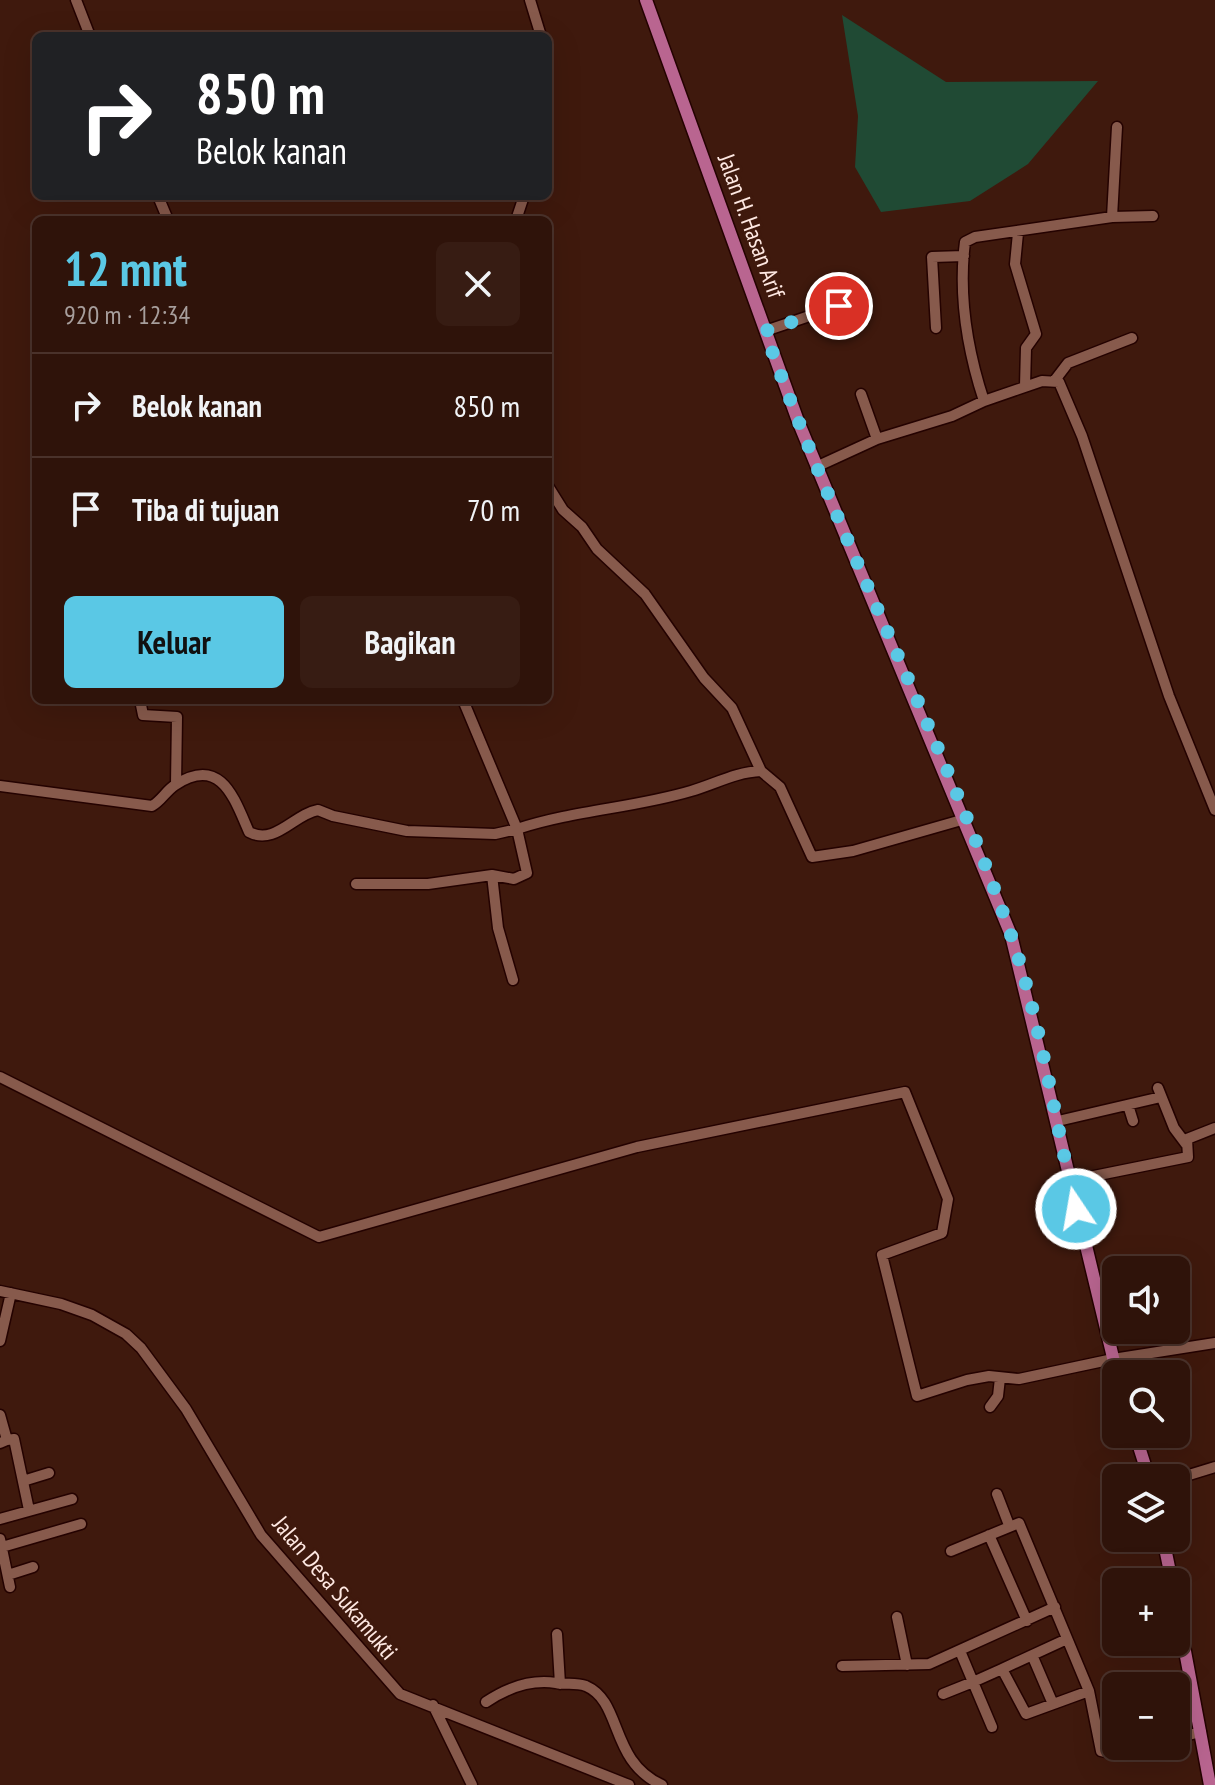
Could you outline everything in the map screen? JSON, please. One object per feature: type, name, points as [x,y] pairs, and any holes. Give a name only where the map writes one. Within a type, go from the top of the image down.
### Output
[{"type":"main road","name":"Jalan H. Hasan Arif","points":[[646,0],[816,467],[1011,935],[1114,1360]]},
{"type":"main road","points":[[1186,1656],[1210,1785]]},
{"type":"street","points":[[76,0],[88,32]]},
{"type":"street","points":[[530,0],[540,32]]},
{"type":"street","points":[[1112,217],[1117,127]]},
{"type":"street","points":[[984,401],[968,345],[965,242],[969,238],[1112,217],[1153,216]]},
{"type":"street","points":[[1018,233],[1015,264],[1036,334],[1026,348],[1025,386]]},
{"type":"street","points":[[936,328],[932,257],[964,256]]},
{"type":"street","points":[[765,331],[839,306]]},
{"type":"street","points":[[816,467],[877,439],[952,416],[1025,386],[1055,380],[1068,363],[1132,338]]},
{"type":"street","points":[[1055,380],[1062,385],[1071,406],[1169,696],[1215,810]]},
{"type":"street","points":[[861,394],[877,439]]},
{"type":"street","points":[[552,492],[597,549],[645,594],[704,678],[732,708],[761,771],[780,787],[806,849],[815,858],[915,835],[965,819]]},
{"type":"street","points":[[141,704],[143,715],[177,717],[176,784]]},
{"type":"street","points":[[356,884],[428,884],[492,875],[514,879],[527,873],[517,829],[465,704]]},
{"type":"street","points":[[0,786],[152,806],[176,784],[200,776],[221,780],[237,799],[249,832],[256,835],[281,831],[304,814],[318,810],[407,831],[495,834],[568,814],[690,791],[721,778],[761,771]]},
{"type":"street","points":[[492,875],[498,928],[513,980]]},
{"type":"street","points":[[0,1077],[319,1237],[637,1147],[905,1092],[948,1199],[942,1233],[882,1255],[917,1396],[967,1380],[1026,1378],[1102,1368]]},
{"type":"street","points":[[1058,1121],[1128,1105],[1160,1092],[1174,1128],[1186,1144]]},
{"type":"street","points":[[1128,1105],[1133,1121]]},
{"type":"street","points":[[1069,1181],[1188,1157],[1188,1138],[1215,1128]]},
{"type":"street","points":[[0,1341],[5,1292]]},
{"type":"street","name":"Jalan Desa Sukamukti","points":[[5,1292],[61,1304],[92,1315],[133,1340],[186,1409],[261,1535],[397,1691],[629,1785]]},
{"type":"street","points":[[1141,1360],[1215,1343]]},
{"type":"street","points":[[990,1407],[998,1396],[1000,1378]]},
{"type":"street","points":[[0,1415],[3,1442],[14,1439],[29,1510]]},
{"type":"street","points":[[1190,1475],[1215,1467]]},
{"type":"street","points":[[23,1481],[49,1473]]},
{"type":"street","points":[[997,1494],[1009,1525]]},
{"type":"street","points":[[0,1517],[72,1499]]},
{"type":"street","points":[[10,1587],[1,1543],[81,1524]]},
{"type":"street","points":[[951,1551],[1009,1525],[1020,1524],[1089,1691],[1102,1751]]},
{"type":"street","points":[[989,1535],[1027,1621]]},
{"type":"street","points":[[8,1575],[33,1567]]},
{"type":"street","points":[[842,1666],[929,1664],[1055,1607]]},
{"type":"street","points":[[897,1617],[907,1665]]},
{"type":"street","points":[[557,1634],[560,1684]]},
{"type":"street","points":[[943,1694],[1067,1639]]},
{"type":"street","points":[[960,1651],[992,1727]]},
{"type":"street","points":[[1032,1655],[1053,1704]]},
{"type":"street","points":[[1002,1669],[1023,1713],[1028,1714],[1089,1691]]},
{"type":"street","points":[[486,1702],[506,1688],[542,1683],[571,1682],[589,1688],[610,1714],[630,1762],[644,1777],[662,1785]]},
{"type":"street","points":[[433,1705],[472,1785]]},
{"type":"street","points":[[1190,1735],[1201,1732]]},
{"type":"green space","points":[[842,15],[946,82],[1098,81],[1028,164],[970,201],[881,212],[855,167],[858,116]]},
{"type":"route","points":[[839,306],[765,331],[816,467],[1007,922],[1041,1047],[1076,1209]]}]
